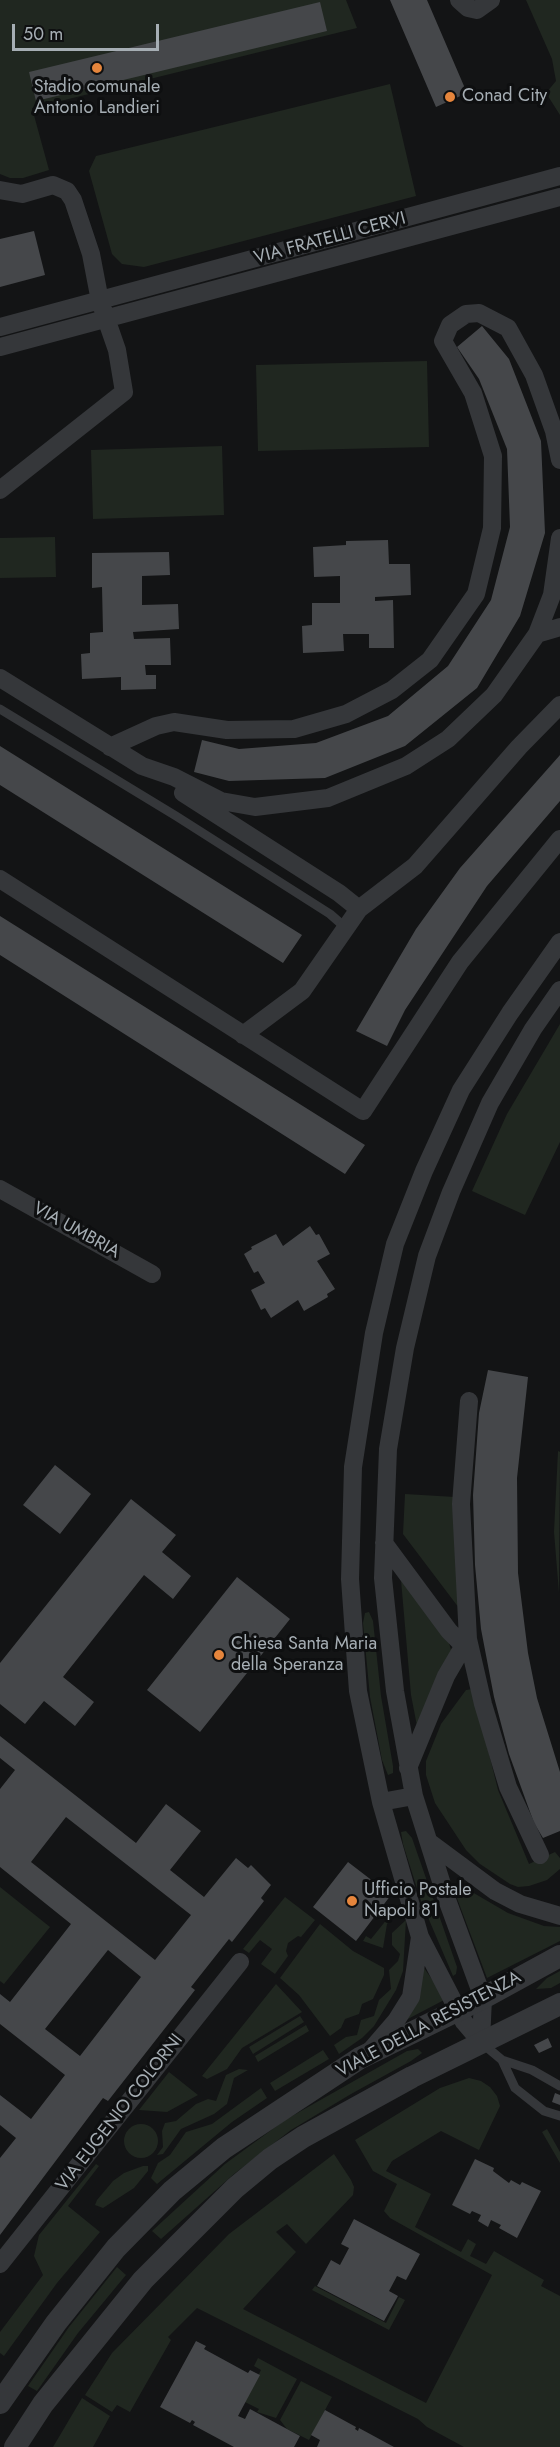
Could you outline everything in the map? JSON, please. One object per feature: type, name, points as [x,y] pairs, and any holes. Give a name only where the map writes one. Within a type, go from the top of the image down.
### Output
[{"type":"street","points":[[459,0],[468,8],[477,10],[492,0]]},
{"type":"street","name":"VIA FRATELLI CERVI","points":[[0,327],[560,176]]},
{"type":"street","points":[[0,190],[22,194],[53,185],[67,191],[73,200],[91,254],[100,301],[117,350],[124,392],[0,490]]},
{"type":"street","name":"VIA FRATELLI CERVI","points":[[0,347],[107,321],[560,197]]},
{"type":"street","points":[[110,747],[156,726],[174,722],[227,730],[294,729],[346,714],[392,690],[430,660],[476,594],[492,528],[494,456],[473,393],[443,341],[450,325],[466,314],[479,313],[507,327],[534,375],[554,431],[560,460]]},
{"type":"street","points":[[142,766],[174,777],[221,801],[255,807],[328,798],[406,766],[448,739],[494,695],[537,634],[552,595],[560,538]]},
{"type":"street","points":[[537,634],[560,627]]},
{"type":"street","points":[[0,678],[142,766],[339,893],[359,909]]},
{"type":"street","points":[[243,1035],[302,991],[359,909],[415,866],[519,747],[560,705]]},
{"type":"street","points":[[0,879],[363,1111],[460,962],[560,839]]},
{"type":"street","points":[[482,2042],[457,2009],[420,1937],[381,1802],[358,1691],[350,1579],[354,1467],[374,1333],[395,1244],[424,1171],[461,1090],[510,1013],[560,942]]},
{"type":"street","points":[[482,2042],[483,1998],[446,1897],[414,1796],[395,1691],[383,1578],[388,1449],[405,1348],[427,1256],[451,1192],[490,1103],[533,1029],[560,990]]},
{"type":"street","points":[[461,1090],[490,1103]]},
{"type":"street","name":"VIA UMBRIA","points":[[0,1189],[152,1274]]},
{"type":"street","points":[[469,1401],[461,1504],[463,1580],[469,1644],[483,1704],[508,1787],[540,1855]]},
{"type":"street","points":[[384,1543],[449,1631],[459,1641],[469,1644]]},
{"type":"street","points":[[350,1579],[383,1578]]},
{"type":"street","points":[[408,1768],[450,1670],[460,1652],[469,1644]]},
{"type":"street","points":[[381,1802],[414,1796]]},
{"type":"street","points":[[429,1842],[495,1891],[520,1904],[560,1916]]},
{"type":"street","points":[[360,2058],[370,2051],[396,2020],[411,1997],[420,1937]]},
{"type":"street","name":"VIALE DELLA RESISTENZA","points":[[0,2403],[78,2295],[116,2248],[172,2191],[224,2148],[360,2058],[483,1998],[560,1956]]},
{"type":"street","name":"VIA EUGENIO COLORNI","points":[[0,2264],[240,1962]]},
{"type":"street","points":[[15,2447],[43,2404],[143,2280],[235,2188],[270,2159],[303,2137],[482,2042],[560,2004]]},
{"type":"lane","points":[[0,709],[330,914],[346,928]]},
{"type":"lane","points":[[482,2042],[502,2060],[515,2088],[544,2111],[560,2116]]},
{"type":"lane","points":[[502,2060],[532,2070],[560,2086]]},
{"type":"shaded area","name":"Stadio comunale Antonio Landieri","points":[[0,0],[346,0],[357,28],[32,108],[49,170],[23,178],[10,178],[0,174]]},
{"type":"shaded area","points":[[526,0],[560,0],[560,115],[546,93],[556,81],[552,59]]},
{"type":"shaded area","points":[[390,84],[416,196],[144,267],[122,264],[112,254],[89,171],[96,156]]},
{"type":"shaded area","points":[[427,361],[429,447],[258,451],[256,365]]},
{"type":"shaded area","points":[[222,446],[224,515],[93,519],[91,450]]},
{"type":"shaded area","points":[[55,537],[56,577],[0,578],[0,538]]},
{"type":"shaded area","points":[[560,1024],[560,1142],[525,1215],[472,1191],[507,1114]]},
{"type":"shaded area","points":[[558,1451],[560,1452],[559,1593],[554,1532]]},
{"type":"shaded area","points":[[405,1494],[455,1497],[459,1608],[403,1534]]},
{"type":"shaded area","points":[[401,1580],[448,1640],[452,1653],[417,1726],[411,1695]]},
{"type":"shaded area","points":[[369,1612],[373,1621],[381,1696],[393,1766],[393,1773],[388,1775],[382,1760],[370,1697],[363,1623],[365,1613]]},
{"type":"shaded area","points":[[473,1689],[498,1790],[529,1864],[555,1852],[560,1858],[560,1869],[547,1880],[518,1887],[480,1864],[466,1850],[435,1803],[426,1775],[426,1761],[441,1724],[466,1690]]},
{"type":"shaded area","points":[[406,1831],[412,1838],[457,1967],[456,1974],[453,1976],[421,1901],[403,1844],[401,1832]]},
{"type":"shaded area","points":[[460,1885],[508,1913],[544,1926],[560,1927],[560,1941],[487,1978],[455,1893],[455,1888]]},
{"type":"shaded area","points":[[0,1887],[50,1927],[4,1984],[0,1981]]},
{"type":"shaded area","points":[[285,1897],[315,1920],[301,1937],[298,1936],[288,1943],[286,1951],[288,1956],[275,1974],[261,1964],[272,1949],[260,1940],[249,1953],[243,1949]]},
{"type":"shaded area","points":[[391,1904],[398,1910],[387,1924],[383,1948],[363,1941],[366,1936],[371,1939],[392,1913],[387,1909]]},
{"type":"shaded area","points":[[406,1920],[403,1971],[396,1990],[374,2026],[362,2038],[339,2054],[334,2045],[346,2037],[357,2035],[361,2020],[374,2016],[379,2000],[391,1989],[389,1970],[398,1961],[400,1954],[392,1945],[392,1933]]},
{"type":"shaded area","points":[[320,1924],[353,1951],[384,1968],[384,1975],[373,1999],[362,2004],[359,2014],[345,2019],[341,2028],[330,2036],[299,1995],[280,1978]]},
{"type":"shaded area","points":[[424,1968],[446,1999],[404,2021]]},
{"type":"shaded area","points":[[560,1971],[560,1983],[551,1988],[536,1989],[547,1978]]},
{"type":"shaded area","points":[[276,1984],[302,2012],[242,2048],[227,2069],[207,2079],[202,2076]]},
{"type":"shaded area","points":[[300,2016],[304,2022],[253,2054],[249,2047]]},
{"type":"shaded area","points":[[306,2025],[309,2031],[258,2062],[255,2056]]},
{"type":"shaded area","points":[[418,2049],[422,2053],[411,2061],[291,2130],[234,2174],[161,2239],[152,2231],[225,2164],[285,2120],[407,2051]]},
{"type":"shaded area","points":[[323,2050],[329,2059],[275,2091],[270,2083]]},
{"type":"shaded area","points":[[239,2069],[248,2070],[234,2078],[227,2104],[214,2114],[181,2129],[163,2154],[157,2155],[163,2147],[162,2131],[165,2123],[176,2121],[196,2104],[208,2099],[216,2101],[226,2075]]},
{"type":"shaded area","points":[[169,2072],[198,2095],[167,2112],[139,2110]]},
{"type":"shaded area","points":[[469,2078],[481,2081],[490,2087],[497,2096],[500,2106],[479,2150],[441,2131],[392,2161],[386,2171],[431,2194],[415,2227],[461,2252],[468,2239],[476,2244],[470,2256],[486,2264],[494,2251],[544,2280],[541,2286],[560,2296],[560,2447],[464,2447],[427,2427],[418,2419],[197,2308],[168,2337],[171,2340],[130,2412],[117,2405],[112,2412],[85,2395],[112,2353],[229,2234],[334,2154],[351,2180],[354,2187],[353,2195],[306,2244],[287,2224],[276,2232],[296,2252],[243,2309],[426,2403],[492,2275],[390,2218],[384,2211],[397,2184],[373,2171],[355,2140],[440,2088]]},
{"type":"shaded area","points":[[261,2088],[267,2098],[232,2122],[157,2184],[151,2178],[158,2163],[170,2155],[186,2132],[212,2124]]},
{"type":"shaded area","points":[[141,2124],[153,2129],[158,2141],[153,2153],[141,2158],[129,2153],[124,2141],[129,2129]]},
{"type":"shaded area","points":[[547,2129],[560,2152],[560,2163],[542,2132]]},
{"type":"shaded area","points":[[96,2164],[99,2166],[68,2206],[100,2232],[57,2283],[4,2356],[0,2353],[0,2332],[43,2275],[34,2256],[39,2235]]},
{"type":"shaded area","points":[[148,2166],[148,2171],[134,2188],[103,2208],[95,2205],[113,2181],[124,2173]]},
{"type":"shaded area","points":[[117,2267],[126,2275],[78,2333],[37,2391],[28,2386],[69,2327]]},
{"type":"shaded area","points":[[315,2286],[386,2323],[399,2297],[405,2300],[389,2330],[312,2290]]},
{"type":"shaded area","points":[[258,2358],[297,2379],[276,2418],[257,2412],[259,2409],[245,2402],[261,2370],[254,2366]]},
{"type":"shaded area","points":[[301,2381],[332,2397],[309,2440],[287,2429],[280,2420]]},
{"type":"shaded area","points":[[82,2398],[110,2416],[93,2447],[53,2447]]},
{"type":"building","points":[[390,0],[427,0],[467,93],[436,107]]},
{"type":"building","points":[[320,2],[327,31],[36,101],[29,72]]},
{"type":"building","points":[[34,231],[45,275],[0,287],[0,239]]},
{"type":"building","points":[[482,326],[509,359],[541,441],[545,533],[520,616],[477,688],[405,746],[325,778],[229,781],[194,772],[202,740],[239,749],[316,743],[388,716],[448,666],[491,600],[510,527],[507,449],[479,379],[457,347]]},
{"type":"building","points":[[388,540],[389,564],[410,564],[411,595],[375,597],[375,601],[393,600],[394,648],[369,648],[369,634],[343,634],[344,651],[303,653],[302,626],[312,625],[312,603],[340,603],[340,576],[314,577],[313,547],[346,545],[346,541]]},
{"type":"building","points":[[169,552],[170,575],[142,576],[142,605],[178,604],[179,629],[133,632],[134,639],[170,638],[171,665],[145,665],[146,675],[156,675],[156,689],[121,690],[121,677],[82,679],[81,654],[90,653],[90,633],[103,632],[102,587],[92,588],[92,553]]},
{"type":"building","points":[[0,746],[302,935],[283,963],[0,785]]},
{"type":"building","points":[[560,755],[560,801],[487,886],[405,1010],[387,1046],[356,1031],[416,929],[460,868]]},
{"type":"building","points":[[0,916],[365,1145],[345,1174],[0,955]]},
{"type":"building","points":[[310,1226],[316,1235],[319,1234],[330,1254],[317,1261],[335,1289],[327,1294],[328,1297],[304,1311],[298,1300],[271,1318],[265,1308],[261,1310],[251,1290],[265,1283],[258,1271],[254,1273],[244,1254],[252,1249],[251,1247],[276,1234],[283,1246]]},
{"type":"building","points":[[488,1370],[528,1377],[517,1478],[518,1573],[528,1653],[537,1698],[560,1772],[560,1831],[543,1838],[534,1823],[509,1754],[494,1697],[481,1629],[475,1565],[473,1495],[479,1413]]},
{"type":"building","points":[[55,1465],[91,1494],[60,1534],[23,1505]]},
{"type":"building","points":[[131,1499],[176,1535],[162,1552],[191,1576],[173,1599],[144,1575],[63,1677],[94,1702],[75,1726],[44,1701],[25,1724],[0,1704],[0,1663]]},
{"type":"building","name":"Chiesa Santa Maria della Speranza","points":[[237,1577],[290,1619],[200,1732],[147,1690]]},
{"type":"building","points":[[0,1736],[136,1843],[166,1804],[201,1831],[170,1870],[204,1897],[236,1858],[248,1868],[251,1865],[271,1885],[261,1898],[264,1901],[232,1942],[229,1939],[191,1987],[195,1990],[108,2101],[103,2098],[0,2235],[0,2158],[16,2138],[0,2125],[0,2095],[31,2119],[65,2075],[0,2024],[0,1994],[10,2002],[71,1924],[0,1867],[0,1789],[15,1770],[0,1758]],"holes":[[[66,1817],[191,1915],[155,1960],[31,1862]],[[108,1950],[141,1977],[80,2056],[45,2029]]]},
{"type":"building","name":"Ufficio Postale Napoli 81","points":[[348,1862],[391,1895],[356,1941],[313,1907]]},
{"type":"building","points":[[548,2038],[552,2047],[539,2053],[534,2045]]},
{"type":"building","points":[[555,2093],[560,2095],[560,2105],[552,2102]]},
{"type":"building","points":[[475,2159],[494,2168],[493,2171],[509,2183],[511,2180],[520,2185],[522,2182],[541,2191],[517,2238],[499,2228],[501,2225],[491,2220],[488,2227],[478,2221],[481,2215],[472,2211],[470,2214],[452,2205]]},
{"type":"building","points":[[354,2219],[420,2254],[406,2280],[397,2276],[389,2291],[398,2296],[384,2321],[317,2286],[331,2260],[340,2265],[349,2248],[341,2244]]},
{"type":"building","points":[[196,2341],[206,2346],[204,2349],[248,2373],[250,2370],[260,2375],[238,2416],[245,2419],[250,2409],[300,2436],[294,2447],[234,2447],[193,2425],[195,2422],[192,2420],[190,2423],[160,2407]]},
{"type":"building","points":[[325,2410],[356,2427],[358,2431],[359,2428],[394,2447],[317,2447],[320,2440],[311,2435]]},
{"type":"place","name":"Stadio comunale Antonio Landieri","points":[[97,68]]},
{"type":"place","name":"Conad City","points":[[450,97]]},
{"type":"place","name":"Chiesa Santa Maria della Speranza","points":[[219,1655]]},
{"type":"place","name":"Ufficio Postale Napoli 81","points":[[352,1901]]}]
